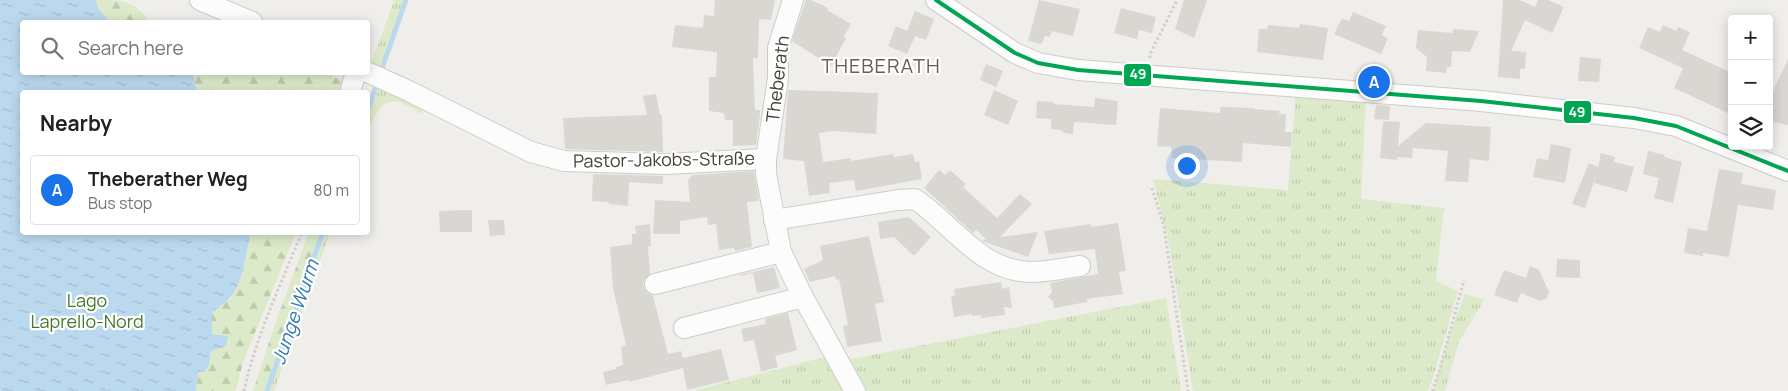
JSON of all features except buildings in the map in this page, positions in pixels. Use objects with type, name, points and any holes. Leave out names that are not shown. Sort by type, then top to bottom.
[{"type":"street","points":[[200,0],[247,20]]},
{"type":"street","name":"Theberath","points":[[766,159],[778,78],[778,48],[793,0]]},
{"type":"street","points":[[936,0],[1003,46],[1038,63],[1078,70],[1480,101],[1634,118],[1676,126],[1788,171]]},
{"type":"street","name":"Pastor-Jakobs-Straße","points":[[366,78],[531,152],[564,161],[665,164],[766,159],[766,174],[781,252],[803,297],[855,391]]},
{"type":"street","points":[[774,220],[898,200],[915,199],[974,250],[1007,268],[1030,272],[1080,266]]},
{"type":"street","points":[[655,284],[781,252]]},
{"type":"street","points":[[684,328],[803,297]]},
{"type":"path","points":[[1149,75],[1150,54],[1177,0]]},
{"type":"path","points":[[1152,188],[1164,227],[1188,391]]},
{"type":"path","points":[[244,391],[249,366],[261,333],[301,235]]},
{"type":"path","points":[[1432,391],[1464,280]]},
{"type":"green space","points":[[96,0],[120,1],[133,5],[148,20],[108,20],[99,9]]},
{"type":"green space","points":[[394,0],[407,0],[383,67],[370,67]]},
{"type":"green space","points":[[193,75],[330,75],[344,82],[346,90],[197,90]]},
{"type":"green space","points":[[379,86],[419,104],[423,114],[408,106],[392,101],[381,107],[370,127],[370,111]]},
{"type":"green space","points":[[1296,92],[1366,96],[1361,199],[1444,208],[1436,281],[1458,291],[1428,391],[1193,391],[1169,244],[1153,179],[1288,190]]},
{"type":"green space","points":[[251,235],[295,235],[243,362],[236,391],[196,391],[198,372],[209,365],[212,313],[233,294],[243,269]]},
{"type":"green space","points":[[308,235],[319,235],[265,391],[253,391]]},
{"type":"green space","points":[[325,235],[329,235],[274,391],[269,391]]},
{"type":"green space","points":[[1465,294],[1484,300],[1459,342],[1445,391],[1433,391],[1448,338]]},
{"type":"green space","points":[[1166,298],[1181,391],[863,391],[846,360]]},
{"type":"green space","points":[[832,355],[852,391],[693,391]]},
{"type":"water","name":"Lago Laprello-Nord","points":[[0,0],[96,0],[99,9],[108,20],[20,20],[20,75],[193,75],[197,90],[20,90],[20,235],[251,235],[237,287],[233,294],[212,313],[212,334],[228,336],[226,346],[211,351],[209,365],[205,372],[198,372],[196,391],[0,391]]},
{"type":"waterway","name":"Junge Wurm","points":[[380,74],[406,0]]},
{"type":"waterway","name":"Junge Wurm","points":[[370,104],[377,82]]},
{"type":"waterway","name":"Junge Wurm","points":[[267,391],[322,235]]},
{"type":"transit line","name":"49","points":[[936,0],[1015,53],[1038,63],[1078,70],[1481,101],[1634,118],[1676,126],[1788,171]]},
{"type":"place","name":"Theberather Weg","points":[[1374,82]]},
{"type":"district","name":"THEBERATH","points":[[881,66]]}]
